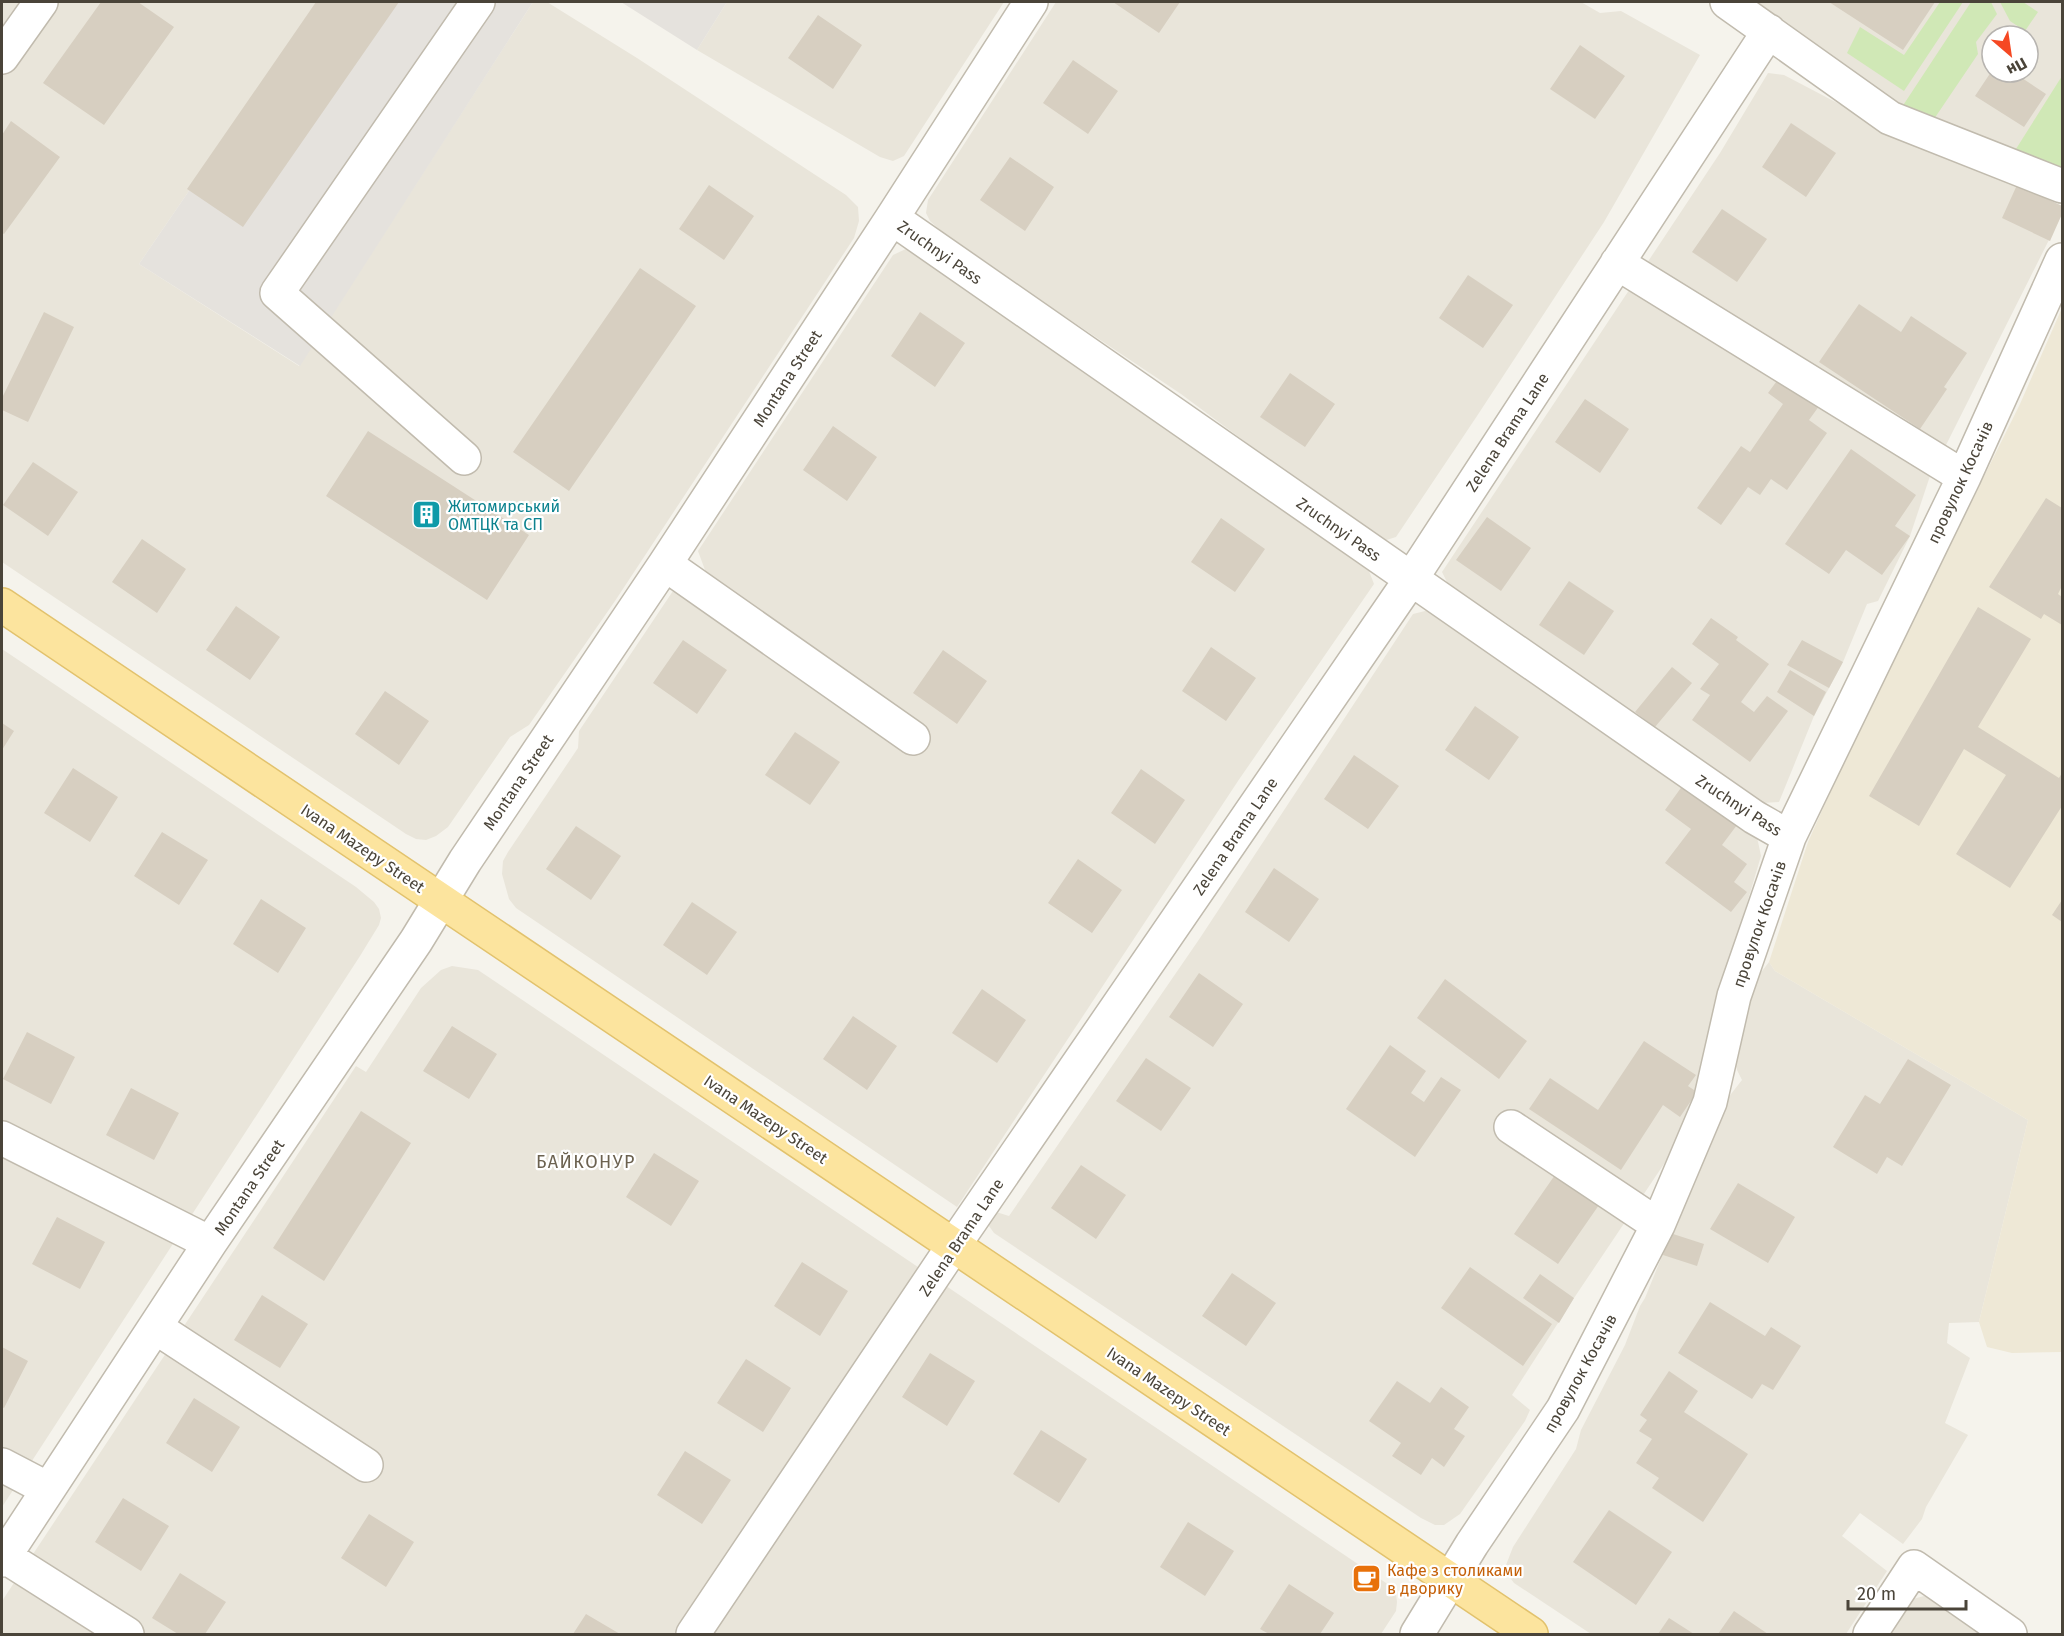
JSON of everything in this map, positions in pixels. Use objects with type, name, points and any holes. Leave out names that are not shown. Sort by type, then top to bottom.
[{"type":"main road","name":"Ivana Mazepy Street","points":[[2,605],[1531,1635]]},
{"type":"street","points":[[2,57],[40,2]]},
{"type":"street","points":[[464,458],[277,293],[478,2]]},
{"type":"street","name":"Montana Street","points":[[3,1558],[210,1244],[416,941],[465,861],[665,564],[1031,2]]},
{"type":"street","points":[[1727,2],[1890,118],[2062,186]]},
{"type":"street","name":"Zelena Brama Lane","points":[[693,1635],[954,1245],[1411,579],[1769,31]]},
{"type":"street","name":"Zruchnyi Pass","points":[[892,218],[1744,810],[1789,837]]},
{"type":"street","name":"провулок Косачів","points":[[1417,1635],[1472,1544],[1563,1409],[1658,1225],[1710,1102],[1734,996],[1789,837],[1964,477],[2062,260]]},
{"type":"street","points":[[1617,263],[1964,477]]},
{"type":"street","points":[[665,564],[913,738]]},
{"type":"street","points":[[1511,1127],[1658,1225]]},
{"type":"street","points":[[2,1138],[210,1244]]},
{"type":"street","points":[[155,1327],[366,1465]]},
{"type":"street","points":[[2,1465],[48,1489]]},
{"type":"street","points":[[3,1558],[127,1635]]},
{"type":"street","points":[[1870,1635],[1914,1567],[2010,1635]]},
{"type":"shaded area","points":[[2,2],[318,2],[139,264],[299,366],[533,2],[547,2],[637,58],[846,195],[858,207],[859,221],[854,238],[615,601],[529,725],[510,737],[448,827],[436,836],[426,840],[416,839],[406,834],[2,562]]},
{"type":"shaded area","points":[[318,2],[533,2],[300,366],[139,264]]},
{"type":"shaded area","points":[[621,2],[727,2],[697,50]]},
{"type":"shaded area","points":[[727,2],[1004,2],[904,156],[893,161],[880,157],[697,50]]},
{"type":"shaded area","points":[[1056,2],[1581,2],[1600,13],[1621,11],[1700,55],[1604,222],[1477,416],[1396,537],[1380,542],[1181,394],[952,241],[930,221],[926,213],[928,200]]},
{"type":"shaded area","points":[[1751,2],[2062,2],[2062,172],[1917,120]]},
{"type":"shaded area","points":[[1768,73],[1784,75],[1906,139],[2062,206],[2062,214],[1945,447],[1928,468],[1930,476],[1910,536],[1878,601],[1867,604],[1843,662],[1814,716],[1779,802],[1762,803],[1653,728],[1635,712],[1628,711],[1505,622],[1449,586],[1442,572],[1720,153]]},
{"type":"shaded area","points":[[910,247],[1369,571],[1374,584],[1238,781],[957,1207],[516,908],[509,899],[502,874],[503,861],[508,852],[578,748],[579,731],[677,585],[694,587],[705,570],[698,551],[893,255]]},
{"type":"shaded area","points":[[2062,308],[2062,1352],[2012,1353],[1987,1347],[1979,1322],[2028,1120],[1775,971],[1769,962],[1808,842],[1858,730],[2020,404]]},
{"type":"shaded area","points":[[1429,610],[1757,837],[1761,856],[1728,967],[1700,1092],[1672,1152],[1512,1395],[1530,1410],[1525,1421],[1460,1514],[1444,1525],[1435,1525],[1421,1518],[994,1233],[989,1226],[989,1219],[993,1211],[1009,1216],[1200,938],[1413,614]]},
{"type":"shaded area","points":[[2,649],[356,887],[374,902],[381,918],[360,956],[2,1507]]},
{"type":"shaded area","points":[[1769,962],[1775,971],[2028,1120],[1979,1322],[1949,1323],[1947,1343],[1970,1358],[1945,1423],[1968,1435],[1926,1507],[1922,1519],[1903,1544],[1860,1513],[1842,1536],[1887,1571],[1846,1634],[1591,1634],[1514,1583],[1508,1575],[1506,1565],[1513,1547],[1576,1449],[1581,1430],[1625,1345],[1724,1103],[1742,1080],[1733,1054],[1752,984]]},
{"type":"shaded area","points":[[452,966],[478,970],[1386,1583],[1396,1594],[1397,1602],[1396,1611],[1381,1634],[2,1634],[2,1601],[356,1066],[366,1072],[421,988],[441,970]]},
{"type":"shaded area","points":[[1924,1596],[1937,1600],[1988,1634],[1888,1634],[1913,1599]]},
{"type":"green space","points":[[1940,2],[1963,2],[1904,91],[1847,53],[1860,27],[1904,55]]},
{"type":"green space","points":[[1971,2],[1991,2],[1997,14],[1990,24],[1980,24],[1980,37],[1976,42],[1978,54],[1930,125],[1900,110]]},
{"type":"green space","points":[[2000,2],[2023,2],[2038,12],[2030,24],[2014,24],[2010,21]]},
{"type":"green space","points":[[2062,76],[2062,172],[2009,160]]},
{"type":"building","points":[[101,2],[138,2],[174,27],[104,125],[43,83]]},
{"type":"building","points":[[316,2],[399,2],[243,227],[187,189]]},
{"type":"building","points":[[1113,2],[1180,2],[1159,33]]},
{"type":"building","points":[[1829,2],[1935,2],[1903,50]]},
{"type":"building","points":[[818,15],[862,45],[833,89],[788,58]]},
{"type":"building","points":[[1580,45],[1625,76],[1595,119],[1550,89]]},
{"type":"building","points":[[1073,60],[1118,91],[1088,134],[1043,103]]},
{"type":"building","points":[[1983,84],[2031,84],[2046,94],[2024,127],[1975,96]]},
{"type":"building","points":[[11,121],[60,157],[4,234],[2,233],[2,135]]},
{"type":"building","points":[[1791,123],[1836,153],[1806,197],[1762,167]]},
{"type":"building","points":[[1010,157],[1054,187],[1025,231],[980,200]]},
{"type":"building","points":[[709,185],[754,216],[724,260],[679,229]]},
{"type":"building","points":[[2017,185],[2062,206],[2062,214],[2050,241],[2002,218]]},
{"type":"building","points":[[1722,209],[1767,239],[1737,282],[1692,252]]},
{"type":"building","points":[[640,268],[696,306],[569,491],[513,452]]},
{"type":"building","points":[[1468,275],[1513,305],[1483,348],[1439,318]]},
{"type":"building","points":[[1859,304],[1901,332],[1911,316],[1967,353],[1944,387],[1947,389],[1920,429],[1819,362]]},
{"type":"building","points":[[44,312],[74,327],[28,422],[2,410],[2,398]]},
{"type":"building","points":[[920,312],[965,343],[935,387],[891,356]]},
{"type":"building","points":[[1290,373],[1335,404],[1305,447],[1260,417]]},
{"type":"building","points":[[1782,374],[1822,402],[1809,420],[1827,433],[1787,490],[1771,479],[1760,495],[1748,487],[1721,525],[1697,508],[1741,446],[1750,452],[1783,404],[1768,393]]},
{"type":"building","points":[[1585,399],[1629,429],[1600,473],[1555,442]]},
{"type":"building","points":[[833,426],[877,457],[847,501],[803,470]]},
{"type":"building","name":"Житомирський ОМТЦК та СП","points":[[368,431],[529,535],[487,600],[326,496]]},
{"type":"building","points":[[1851,449],[1916,495],[1895,526],[1910,536],[1882,575],[1846,550],[1829,574],[1785,544]]},
{"type":"building","points":[[33,462],[78,492],[48,536],[3,505]]},
{"type":"building","points":[[2046,498],[2062,508],[2062,586],[2058,594],[2062,597],[2062,625],[2044,614],[2041,619],[1989,587]]},
{"type":"building","points":[[1487,517],[1531,548],[1501,591],[1456,560]]},
{"type":"building","points":[[1221,518],[1265,549],[1235,592],[1191,562]]},
{"type":"building","points":[[142,539],[186,569],[157,613],[112,582]]},
{"type":"building","points":[[1569,581],[1614,611],[1584,655],[1539,625]]},
{"type":"building","points":[[236,606],[280,637],[250,680],[206,650]]},
{"type":"building","points":[[1978,607],[2031,639],[1978,727],[2059,778],[2062,773],[2062,806],[2010,888],[1956,854],[2006,775],[1964,749],[1919,826],[1869,796]]},
{"type":"building","points":[[1711,618],[1738,637],[1736,640],[1769,664],[1741,702],[1754,712],[1767,696],[1788,711],[1750,762],[1692,720],[1710,695],[1700,689],[1719,664],[1692,644]]},
{"type":"building","points":[[683,640],[727,670],[697,714],[653,683]]},
{"type":"building","points":[[1802,640],[1843,662],[1829,688],[1787,665]]},
{"type":"building","points":[[1211,647],[1256,678],[1226,721],[1182,691]]},
{"type":"building","points":[[943,650],[987,681],[957,724],[913,693]]},
{"type":"building","points":[[1672,667],[1692,683],[1655,727],[1635,712]]},
{"type":"building","points":[[1790,670],[1826,692],[1814,716],[1777,692]]},
{"type":"building","points":[[385,691],[429,721],[399,765],[355,734]]},
{"type":"building","points":[[1475,706],[1519,737],[1489,780],[1445,750]]},
{"type":"building","points":[[2,723],[14,731],[2,750]]},
{"type":"building","points":[[795,732],[840,762],[810,805],[765,775]]},
{"type":"building","points":[[1354,755],[1399,786],[1368,829],[1324,799]]},
{"type":"building","points":[[73,768],[118,797],[90,842],[44,813]]},
{"type":"building","points":[[1141,769],[1185,800],[1155,844],[1111,813]]},
{"type":"building","points":[[1683,785],[1737,825],[1722,845],[1747,864],[1734,882],[1747,892],[1731,912],[1665,863],[1691,829],[1665,810]]},
{"type":"building","points":[[576,826],[621,856],[591,900],[546,869]]},
{"type":"building","points":[[162,832],[208,860],[179,905],[134,876]]},
{"type":"building","points":[[1078,859],[1122,890],[1092,933],[1048,903]]},
{"type":"building","points":[[1274,868],[1319,899],[1289,942],[1245,912]]},
{"type":"building","points":[[261,899],[306,928],[278,973],[233,944]]},
{"type":"building","points":[[2062,900],[2062,922],[2052,915]]},
{"type":"building","points":[[692,902],[737,932],[707,975],[663,945]]},
{"type":"building","points":[[1199,973],[1243,1004],[1213,1047],[1169,1017]]},
{"type":"building","points":[[1445,979],[1527,1041],[1499,1079],[1417,1018]]},
{"type":"building","points":[[982,989],[1026,1020],[997,1063],[952,1033]]},
{"type":"building","points":[[853,1016],[897,1046],[867,1090],[823,1059]]},
{"type":"building","points":[[452,1026],[497,1054],[469,1099],[423,1071]]},
{"type":"building","points":[[27,1032],[75,1057],[51,1104],[3,1079]]},
{"type":"building","points":[[1644,1041],[1696,1075],[1688,1086],[1697,1092],[1680,1117],[1663,1105],[1621,1170],[1529,1109],[1550,1078],[1598,1110]]},
{"type":"building","points":[[1390,1045],[1426,1071],[1411,1093],[1424,1102],[1441,1077],[1461,1090],[1415,1157],[1346,1109]]},
{"type":"building","points":[[1146,1058],[1191,1088],[1161,1131],[1116,1101]]},
{"type":"building","points":[[1908,1059],[1951,1085],[1902,1166],[1887,1157],[1877,1174],[1833,1147],[1865,1095],[1880,1104]]},
{"type":"building","points":[[131,1088],[179,1113],[154,1160],[106,1135]]},
{"type":"building","points":[[361,1111],[411,1143],[324,1281],[273,1248]]},
{"type":"building","points":[[654,1153],[699,1181],[671,1226],[626,1197]]},
{"type":"building","points":[[1564,1162],[1608,1192],[1558,1264],[1514,1234]]},
{"type":"building","points":[[1081,1165],[1126,1195],[1096,1239],[1051,1208]]},
{"type":"building","points":[[1738,1183],[1795,1217],[1768,1263],[1710,1229]]},
{"type":"building","points":[[57,1217],[105,1242],[80,1289],[32,1264]]},
{"type":"building","points":[[1670,1233],[1704,1244],[1697,1266],[1663,1255]]},
{"type":"building","points":[[802,1262],[848,1291],[820,1336],[774,1306]]},
{"type":"building","points":[[1470,1267],[1552,1324],[1523,1366],[1441,1308]]},
{"type":"building","points":[[1232,1273],[1276,1303],[1246,1346],[1202,1316]]},
{"type":"building","points":[[1540,1274],[1574,1298],[1559,1323],[1523,1298]]},
{"type":"building","points":[[262,1295],[308,1324],[280,1368],[234,1340]]},
{"type":"building","points":[[1710,1302],[1765,1336],[1771,1327],[1801,1346],[1773,1390],[1762,1384],[1752,1399],[1678,1353]]},
{"type":"building","points":[[2,1347],[28,1361],[4,1408],[2,1407]]},
{"type":"building","points":[[930,1353],[975,1381],[947,1426],[902,1397]]},
{"type":"building","points":[[746,1359],[791,1388],[763,1432],[717,1403]]},
{"type":"building","points":[[1669,1371],[1698,1391],[1684,1412],[1748,1454],[1703,1522],[1652,1488],[1659,1478],[1636,1463],[1652,1439],[1639,1431],[1647,1420],[1640,1415]]},
{"type":"building","points":[[1397,1381],[1430,1403],[1441,1387],[1469,1407],[1454,1429],[1465,1436],[1444,1467],[1432,1458],[1421,1475],[1392,1456],[1401,1443],[1369,1421]]},
{"type":"building","points":[[194,1398],[240,1427],[212,1472],[166,1443]]},
{"type":"building","points":[[1041,1430],[1087,1459],[1059,1503],[1013,1474]]},
{"type":"building","points":[[685,1451],[731,1480],[702,1524],[657,1495]]},
{"type":"building","points":[[123,1498],[169,1526],[141,1571],[95,1542]]},
{"type":"building","points":[[1609,1510],[1672,1552],[1636,1605],[1573,1562]]},
{"type":"building","points":[[369,1514],[414,1542],[386,1587],[341,1558]]},
{"type":"building","points":[[1188,1522],[1234,1551],[1205,1596],[1160,1567]]},
{"type":"building","points":[[180,1573],[226,1602],[205,1634],[178,1634],[152,1618]]},
{"type":"building","points":[[1289,1584],[1334,1613],[1320,1634],[1269,1634],[1260,1629]]},
{"type":"building","points":[[1734,1611],[1768,1634],[1718,1634]]},
{"type":"building","points":[[586,1614],[620,1634],[573,1634]]},
{"type":"building","points":[[1669,1618],[1694,1634],[1658,1634]]},
{"type":"place","name":"Житомирський ОМТЦК та СП","points":[[427,515]]},
{"type":"place","name":"Кафе з столиками в дворику","points":[[1366,1579]]},
{"type":"district","name":"БАЙКОНУР","points":[[586,1162]]}]
